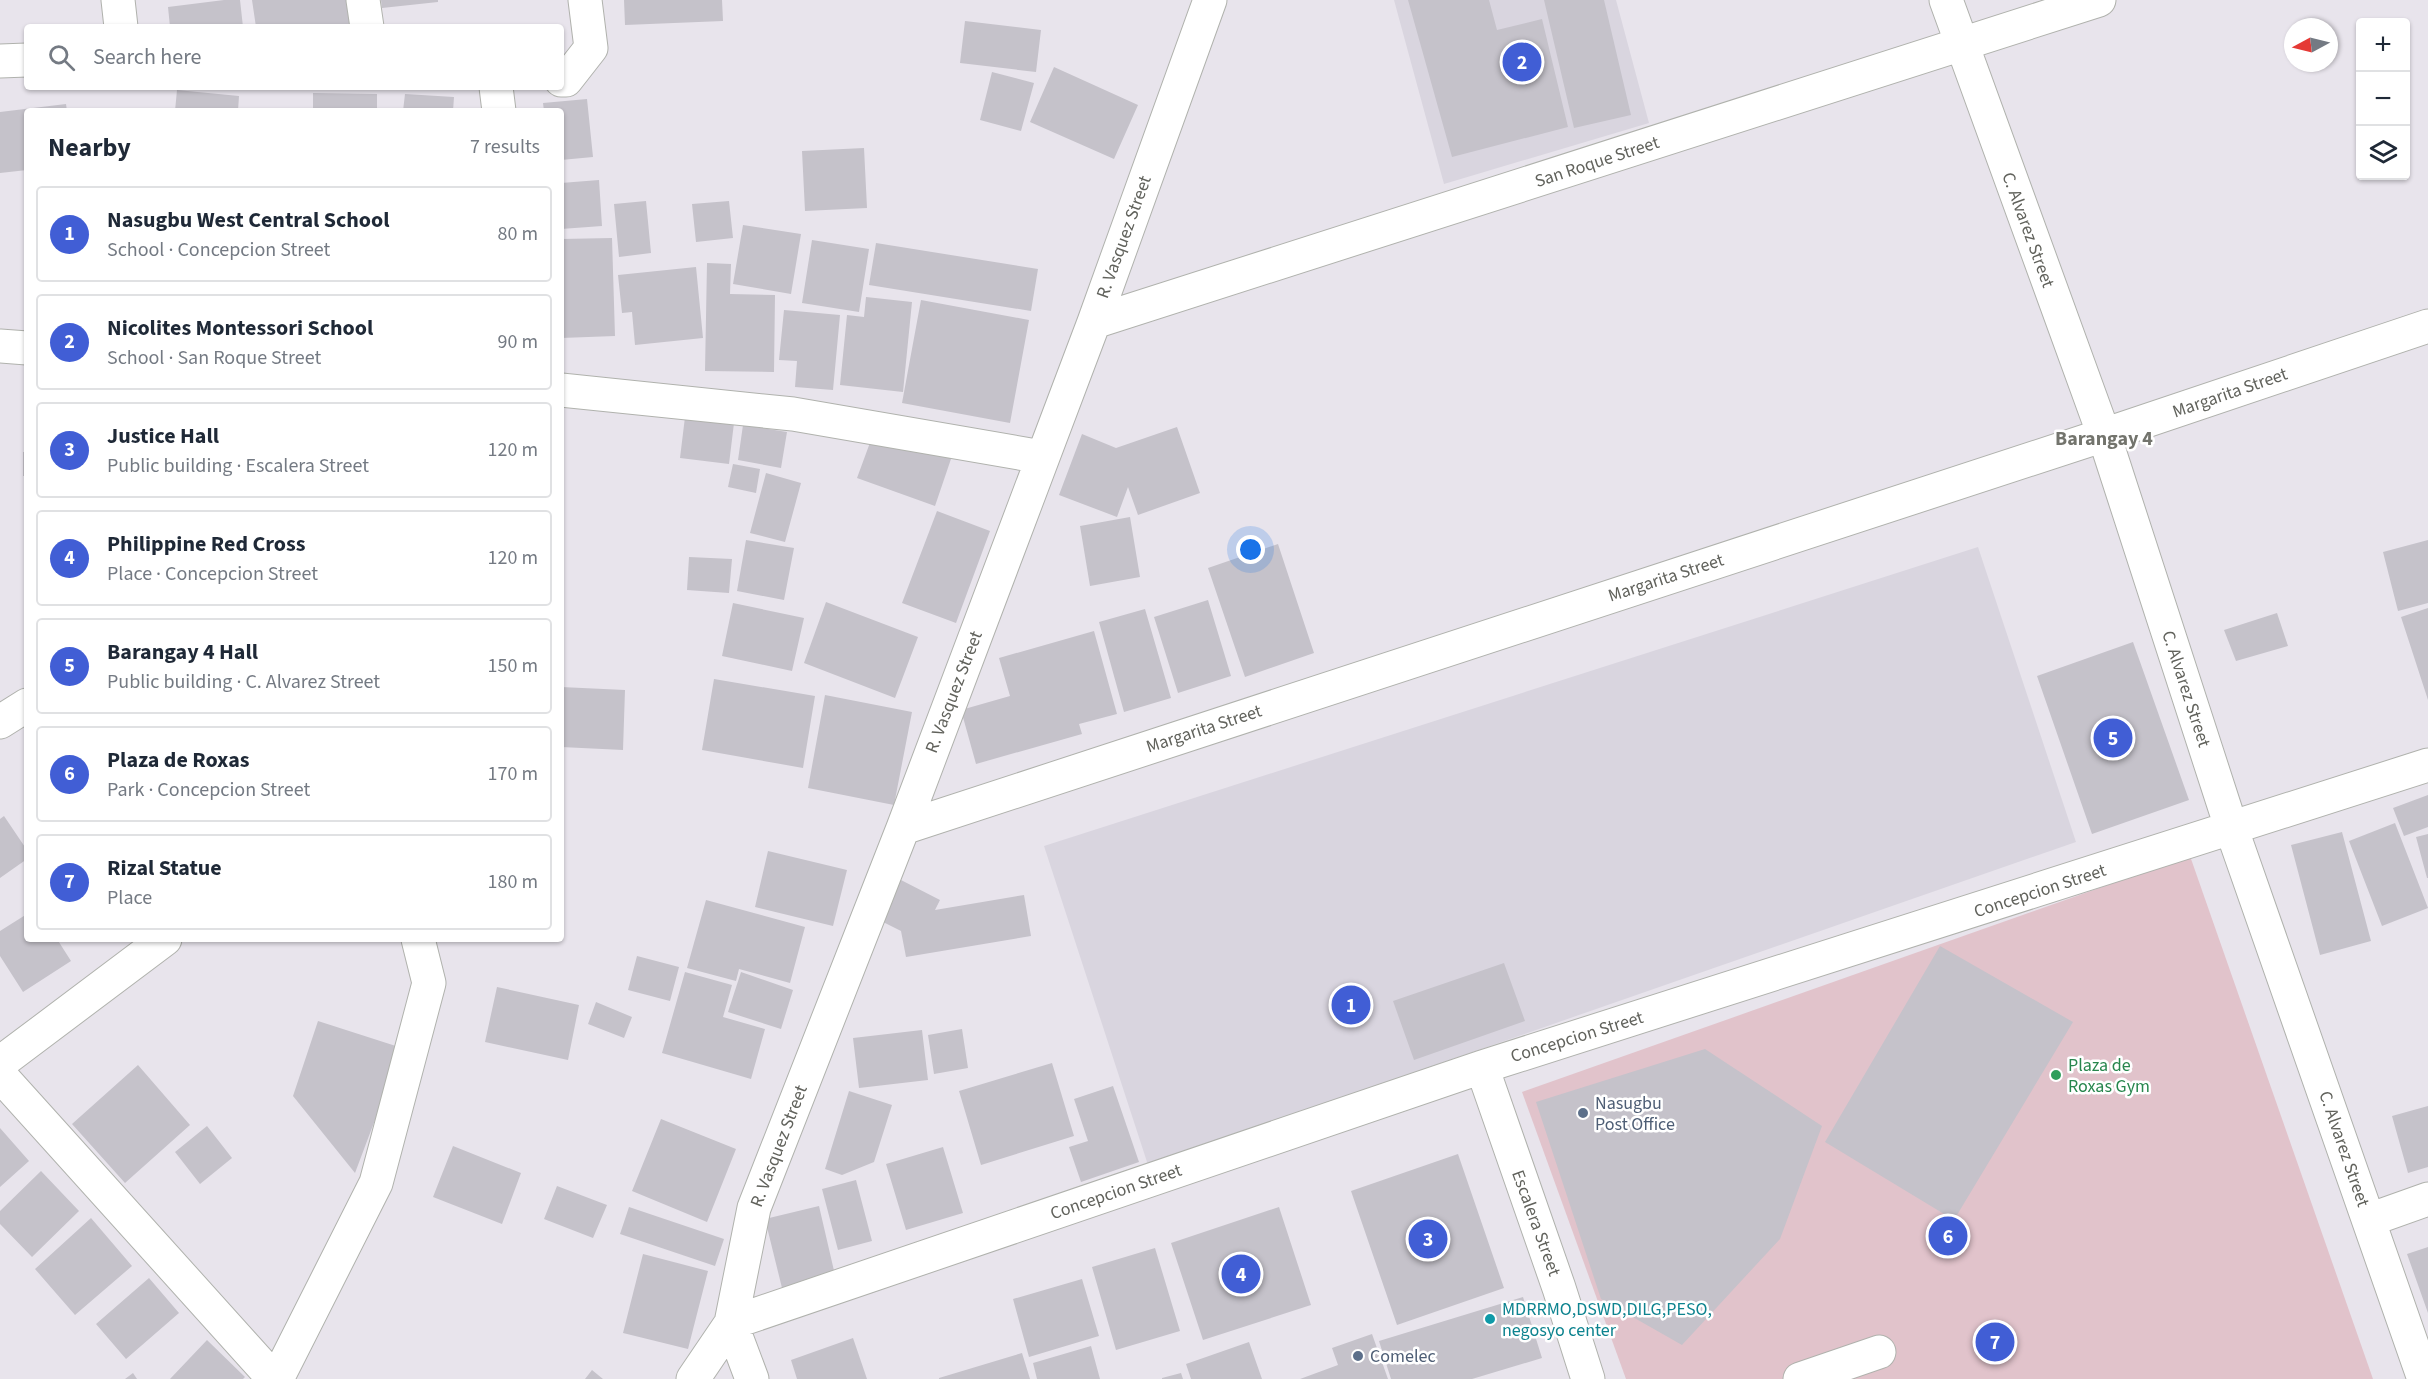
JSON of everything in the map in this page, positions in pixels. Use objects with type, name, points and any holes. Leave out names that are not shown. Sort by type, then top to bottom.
[{"type":"street","points":[[118,0],[121,24]]},
{"type":"street","points":[[363,0],[367,24]]},
{"type":"street","points":[[564,80],[591,48],[585,0]]},
{"type":"street","name":"R. Vasquez Street","points":[[693,1379],[731,1323],[754,1208],[903,828],[1094,322],[1210,0]]},
{"type":"street","name":"C. Alvarez Street","points":[[1946,0],[2104,435],[2232,830],[2424,1379]]},
{"type":"street","name":"San Roque Street","points":[[1094,322],[2099,0]]},
{"type":"street","points":[[0,61],[24,60]]},
{"type":"street","points":[[496,90],[498,108]]},
{"type":"street","name":"Margarita Street","points":[[903,828],[2104,435],[2428,326]]},
{"type":"street","points":[[0,346],[24,348]]},
{"type":"street","points":[[564,399],[793,414],[1042,457]]},
{"type":"street","points":[[0,722],[24,707]]},
{"type":"street","points":[[0,709],[0,722]]},
{"type":"street","name":"Concepcion Street","points":[[731,1323],[1482,1067],[2232,830],[2428,765]]},
{"type":"street","points":[[0,1063],[161,942]]},
{"type":"street","points":[[0,1075],[275,1379],[376,1183],[429,983],[419,942]]},
{"type":"street","name":"Escalera Street","points":[[1482,1067],[1559,1288],[1587,1379]]},
{"type":"street","points":[[2369,1220],[2428,1199]]},
{"type":"street","points":[[731,1323],[752,1379]]},
{"type":"street","points":[[1800,1379],[1879,1352]]},
{"type":"shaded area","points":[[1394,0],[1616,0],[1649,123],[1444,184]]},
{"type":"shaded area","points":[[1978,547],[2076,842],[1148,1165],[1044,846]]},
{"type":"shaded area","points":[[2190,856],[2373,1379],[1626,1379],[1522,1092]]},
{"type":"building","points":[[240,0],[243,24],[170,24],[168,7]]},
{"type":"building","points":[[252,0],[347,0],[351,24],[256,24]]},
{"type":"building","points":[[381,0],[438,0],[438,2],[382,8]]},
{"type":"building","points":[[624,0],[722,0],[723,21],[625,25]]},
{"type":"building","points":[[1408,0],[1489,0],[1497,30],[1542,19],[1568,127],[1452,157]]},
{"type":"building","points":[[1544,0],[1604,0],[1631,115],[1574,128]]},
{"type":"building","points":[[965,21],[1041,30],[1036,72],[960,63]]},
{"type":"building","points":[[1054,67],[1138,105],[1114,159],[1030,122]]},
{"type":"building","points":[[992,72],[1034,83],[1021,131],[980,120]]},
{"type":"building","points":[[177,90],[239,96],[238,108],[175,108]]},
{"type":"building","points":[[313,93],[377,94],[377,108],[313,108]]},
{"type":"building","points":[[405,94],[454,97],[453,108],[403,108]]},
{"type":"building","points":[[587,99],[593,157],[564,160],[564,108],[544,108],[543,103]]},
{"type":"building","points":[[66,104],[67,108],[33,108]]},
{"type":"building","points":[[24,109],[24,170],[0,173],[0,112]]},
{"type":"building","points":[[864,148],[867,208],[805,211],[802,151]]},
{"type":"building","points":[[599,180],[602,226],[564,229],[564,183]]},
{"type":"building","points":[[646,201],[651,253],[619,257],[614,204]]},
{"type":"building","points":[[729,201],[733,238],[696,242],[692,204]]},
{"type":"building","points":[[743,225],[801,234],[791,294],[733,284]]},
{"type":"building","points":[[612,238],[615,336],[564,338],[564,239]]},
{"type":"building","points":[[812,240],[869,249],[859,312],[802,303]]},
{"type":"building","points":[[876,243],[1038,269],[1031,311],[869,285]]},
{"type":"building","points":[[707,263],[731,264],[730,294],[775,295],[774,372],[705,371]]},
{"type":"building","points":[[696,267],[703,338],[635,345],[632,312],[622,313],[618,275]]},
{"type":"building","points":[[866,297],[912,302],[903,392],[840,385],[847,315],[864,317]]},
{"type":"building","points":[[921,300],[1029,320],[1010,423],[902,403]]},
{"type":"building","points":[[784,310],[840,315],[833,390],[795,387],[797,361],[779,360]]},
{"type":"building","points":[[685,417],[734,423],[729,464],[680,458]]},
{"type":"building","points":[[743,425],[787,432],[781,468],[738,460]]},
{"type":"building","points":[[1177,427],[1200,493],[1138,515],[1128,487],[1117,517],[1059,495],[1082,434],[1116,448]]},
{"type":"building","points":[[875,429],[952,456],[935,506],[857,478]]},
{"type":"building","points":[[23,452],[24,452],[24,476]]},
{"type":"building","points":[[733,464],[760,469],[756,493],[728,487]]},
{"type":"building","points":[[766,473],[801,483],[785,542],[750,533]]},
{"type":"building","points":[[937,511],[990,531],[956,623],[902,603]]},
{"type":"building","points":[[1130,517],[1140,577],[1090,586],[1080,526]]},
{"type":"building","points":[[746,540],[794,548],[784,600],[737,591]]},
{"type":"building","points":[[2428,540],[2428,603],[2398,611],[2383,552]]},
{"type":"building","points":[[1278,544],[1314,653],[1245,677],[1208,568]]},
{"type":"building","points":[[689,557],[732,559],[729,593],[687,590]]},
{"type":"building","points":[[1208,600],[1231,676],[1178,693],[1154,617]]},
{"type":"building","points":[[826,602],[918,637],[895,698],[804,663]]},
{"type":"building","points":[[733,603],[804,618],[792,671],[722,656]]},
{"type":"building","points":[[2428,608],[2428,700],[2401,617]]},
{"type":"building","points":[[1145,609],[1171,698],[1124,712],[1099,622]]},
{"type":"building","points":[[2277,613],[2288,646],[2236,661],[2224,630]]},
{"type":"building","points":[[1094,631],[1117,714],[1079,724],[1082,734],[976,764],[961,710],[1010,696],[999,658]]},
{"type":"building","points":[[2133,642],[2189,800],[2092,834],[2037,676]]},
{"type":"building","points":[[714,679],[815,696],[803,768],[702,750]]},
{"type":"building","points":[[564,687],[625,690],[623,750],[564,747]]},
{"type":"building","points":[[825,695],[912,712],[894,805],[808,788]]},
{"type":"building","points":[[2428,795],[2428,827],[2404,836],[2393,808]]},
{"type":"building","points":[[4,816],[24,846],[24,861],[0,878],[0,819]]},
{"type":"building","points":[[2395,823],[2428,908],[2382,926],[2349,841]]},
{"type":"building","points":[[2342,832],[2371,941],[2320,955],[2291,845]]},
{"type":"building","points":[[2428,834],[2428,878],[2427,878],[2416,837]]},
{"type":"building","points":[[768,851],[847,870],[833,926],[755,907]]},
{"type":"building","points":[[899,879],[940,900],[935,910],[1024,895],[1031,936],[906,957],[901,931],[879,920]]},
{"type":"building","points":[[706,900],[805,927],[790,983],[739,969],[736,981],[687,968]]},
{"type":"building","points":[[24,916],[24,942],[59,942],[71,961],[23,992],[0,956],[0,931]]},
{"type":"building","points":[[1940,946],[2073,1022],[1954,1220],[1825,1142]]},
{"type":"building","points":[[637,956],[679,967],[670,1001],[628,990]]},
{"type":"building","points":[[1504,963],[1525,1021],[1414,1060],[1393,1001]]},
{"type":"building","points":[[685,972],[732,985],[723,1017],[765,1029],[751,1079],[662,1053]]},
{"type":"building","points":[[741,972],[793,990],[781,1029],[728,1012]]},
{"type":"building","points":[[497,987],[579,1005],[568,1060],[485,1042]]},
{"type":"building","points":[[596,1002],[632,1017],[624,1038],[588,1024]]},
{"type":"building","points":[[318,1021],[402,1048],[355,1173],[293,1096]]},
{"type":"building","points":[[962,1029],[968,1068],[934,1074],[928,1035]]},
{"type":"building","points":[[922,1030],[928,1080],[859,1088],[853,1038]]},
{"type":"building","points":[[1705,1049],[1822,1126],[1780,1239],[1682,1345],[1601,1299],[1536,1102]]},
{"type":"building","points":[[1052,1063],[1074,1136],[981,1165],[959,1091]]},
{"type":"building","points":[[138,1065],[190,1125],[125,1183],[72,1124]]},
{"type":"building","points":[[1113,1086],[1139,1162],[1081,1182],[1069,1147],[1088,1141],[1074,1099]]},
{"type":"building","points":[[849,1091],[892,1105],[874,1162],[842,1175],[825,1169]]},
{"type":"building","points":[[2428,1106],[2428,1167],[2408,1173],[2392,1116]]},
{"type":"building","points":[[661,1119],[736,1149],[707,1222],[632,1191]]},
{"type":"building","points":[[207,1126],[232,1158],[200,1184],[175,1152]]},
{"type":"building","points":[[0,1128],[29,1161],[0,1187]]},
{"type":"building","points":[[453,1146],[521,1173],[502,1224],[433,1197]]},
{"type":"building","points":[[943,1147],[963,1213],[906,1230],[886,1164]]},
{"type":"building","points":[[1458,1154],[1504,1288],[1397,1325],[1351,1191]]},
{"type":"building","points":[[41,1171],[79,1211],[32,1257],[0,1224],[0,1211]]},
{"type":"building","points":[[856,1180],[872,1241],[838,1250],[822,1189]]},
{"type":"building","points":[[557,1186],[607,1205],[593,1238],[544,1219]]},
{"type":"building","points":[[819,1206],[835,1275],[782,1288],[765,1219]]},
{"type":"building","points":[[629,1207],[724,1239],[715,1266],[620,1234]]},
{"type":"building","points":[[1279,1207],[1311,1305],[1203,1340],[1171,1243]]},
{"type":"building","points":[[91,1218],[132,1266],[75,1315],[35,1269]]},
{"type":"building","points":[[2428,1247],[2428,1313],[2407,1254]]},
{"type":"building","points":[[1155,1248],[1180,1331],[1116,1350],[1092,1267]]},
{"type":"building","points":[[643,1254],[708,1271],[688,1349],[623,1333]]},
{"type":"building","points":[[149,1278],[179,1313],[126,1359],[96,1324]]},
{"type":"building","points":[[1082,1279],[1099,1336],[1029,1357],[1013,1299]]},
{"type":"building","name":"MDRRMO,DSWD,DILG,PESO, negosyo center","points":[[1523,1297],[1542,1358],[1472,1379],[1391,1379],[1379,1341]]},
{"type":"building","name":"Comelec","points":[[1372,1334],[1388,1379],[1300,1379],[1338,1365],[1332,1348]]},
{"type":"building","points":[[853,1338],[867,1379],[797,1379],[791,1360]]},
{"type":"building","points":[[207,1340],[245,1377],[243,1379],[170,1379]]},
{"type":"building","points":[[1249,1342],[1262,1379],[1191,1379],[1186,1364]]},
{"type":"building","points":[[1091,1346],[1100,1379],[1037,1379],[1033,1363]]},
{"type":"building","points":[[1022,1353],[1030,1379],[939,1379],[939,1378]]},
{"type":"building","points":[[592,1370],[603,1379],[585,1379]]},
{"type":"building","points":[[133,1373],[137,1379],[125,1379]]},
{"type":"building","points":[[1181,1373],[1183,1379],[1162,1379],[1162,1378]]},
{"type":"place","name":"Nicolites Montessori School","points":[[1522,62]]},
{"type":"place","name":"Barangay 4 Hall","points":[[2113,738]]},
{"type":"place","name":"Nasugbu West Central School","points":[[1351,1005]]},
{"type":"place","name":"Plaza de Roxas Gym","points":[[2056,1075]]},
{"type":"place","name":"Nasugbu Post Office","points":[[1583,1113]]},
{"type":"place","name":"Plaza de Roxas","points":[[1948,1236]]},
{"type":"place","name":"Justice Hall","points":[[1428,1239]]},
{"type":"place","name":"Philippine Red Cross","points":[[1241,1274]]},
{"type":"place","name":"MDRRMO,DSWD,DILG,PESO, negosyo center","points":[[1490,1319]]},
{"type":"place","name":"Rizal Statue","points":[[1995,1342]]},
{"type":"place","name":"Comelec","points":[[1358,1356]]},
{"type":"district","name":"Barangay 4","points":[[2104,439]]}]
